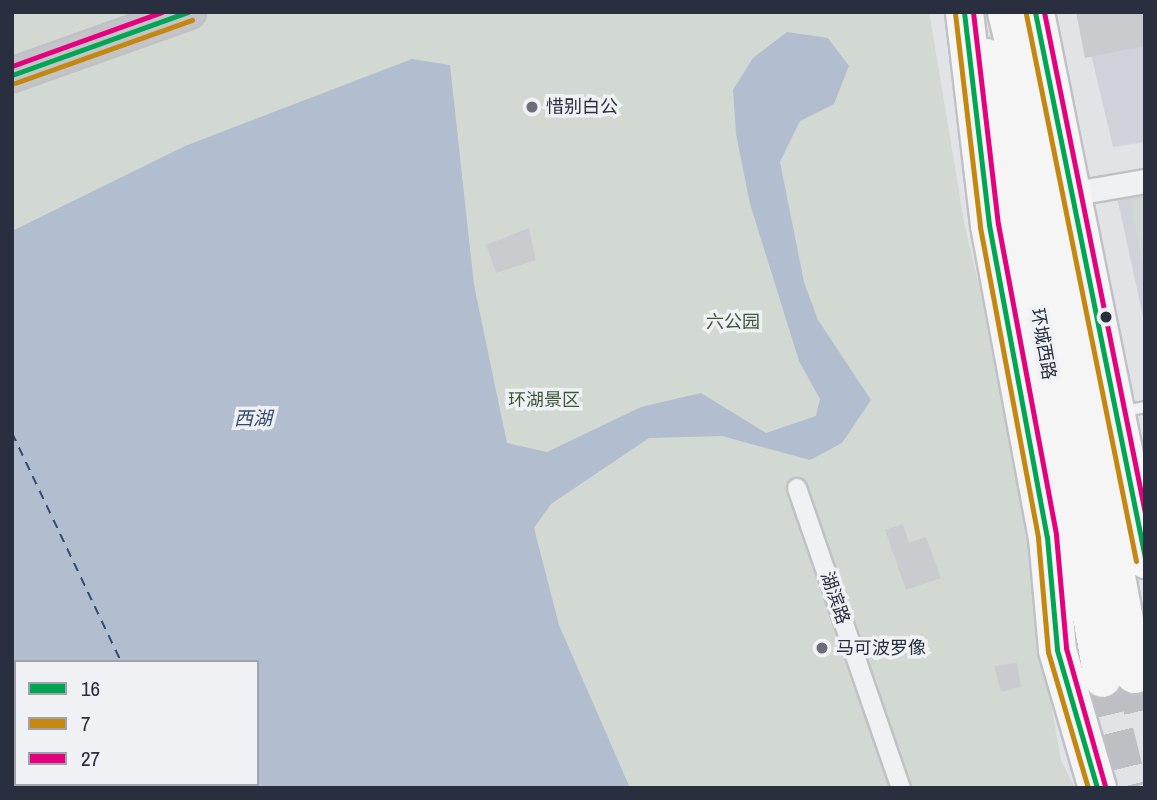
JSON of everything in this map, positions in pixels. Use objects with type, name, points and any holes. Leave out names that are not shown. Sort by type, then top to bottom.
[{"type":"main road","points":[[12,55],[137,12]]},
{"type":"main road","points":[[12,75],[189,12]]},
{"type":"main road","name":"环城西路","points":[[964,12],[989,225],[1046,537],[1057,650],[1097,788]]},
{"type":"main road","name":"环城西路","points":[[973,12],[1009,152],[1118,676],[1036,138],[1006,12]]},
{"type":"main road","points":[[1035,12],[1075,193],[1131,410],[1145,559]]},
{"type":"street","points":[[1075,193],[1145,181]]},
{"type":"street","name":"湖滨路","points":[[797,488],[901,788]]},
{"type":"lane","points":[[1057,650],[1080,788]]},
{"type":"shaded area","points":[[1081,12],[1145,12],[1145,142],[1113,147]]},
{"type":"shaded area","points":[[1145,192],[1145,326],[1117,197]]},
{"type":"green space","name":"环湖景区","points":[[12,12],[929,12],[964,222],[1032,509],[1042,653],[1061,760],[1075,788],[12,788]]},
{"type":"green space","points":[[1145,198],[1145,278],[1131,201]]},
{"type":"water","name":"西湖","points":[[787,32],[828,38],[849,66],[834,104],[800,121],[780,162],[804,282],[818,320],[871,400],[842,443],[810,460],[722,436],[649,438],[551,504],[534,528],[559,625],[630,788],[12,788],[12,231],[185,146],[412,59],[450,65],[474,285],[507,443],[547,452],[641,407],[701,393],[766,433],[816,416],[820,399],[799,361],[750,204],[736,134],[733,90],[753,58]]},
{"type":"building","points":[[1076,12],[1145,12],[1145,46],[1085,58]]},
{"type":"building","points":[[529,228],[536,260],[496,273],[486,245]]},
{"type":"building","points":[[903,524],[909,543],[926,537],[941,578],[906,590],[885,530]]},
{"type":"building","points":[[1017,663],[1021,687],[1001,692],[994,666]]},
{"type":"ferry route","points":[[12,433],[120,660]]},
{"type":"tunnel","points":[[1134,674],[1145,721]]},
{"type":"tunnel","points":[[1102,678],[1129,788]]},
{"type":"transit line","name":"27","points":[[12,66],[162,12]]},
{"type":"transit line","name":"16","points":[[12,75],[188,12]]},
{"type":"transit line","name":"16","points":[[964,12],[989,225],[1047,537],[1057,650],[1097,788]]},
{"type":"transit line","name":"27","points":[[973,12],[998,224],[1056,535],[1066,648],[1105,786]]},
{"type":"transit line","name":"16","points":[[1035,12],[1145,558]]},
{"type":"transit line","name":"27","points":[[1044,12],[1145,513]]},
{"type":"transit line","name":"7","points":[[955,13],[980,227],[1038,538],[1048,652],[1088,788]]},
{"type":"transit line","name":"7","points":[[1026,14],[1136,561]]},
{"type":"transit line","name":"7","points":[[15,83],[192,20]]},
{"type":"place","name":"惜别白公","points":[[532,107]]},
{"type":"place","name":"马可波罗像","points":[[822,648]]},
{"type":"park label","name":"六公园","points":[[733,322]]}]
